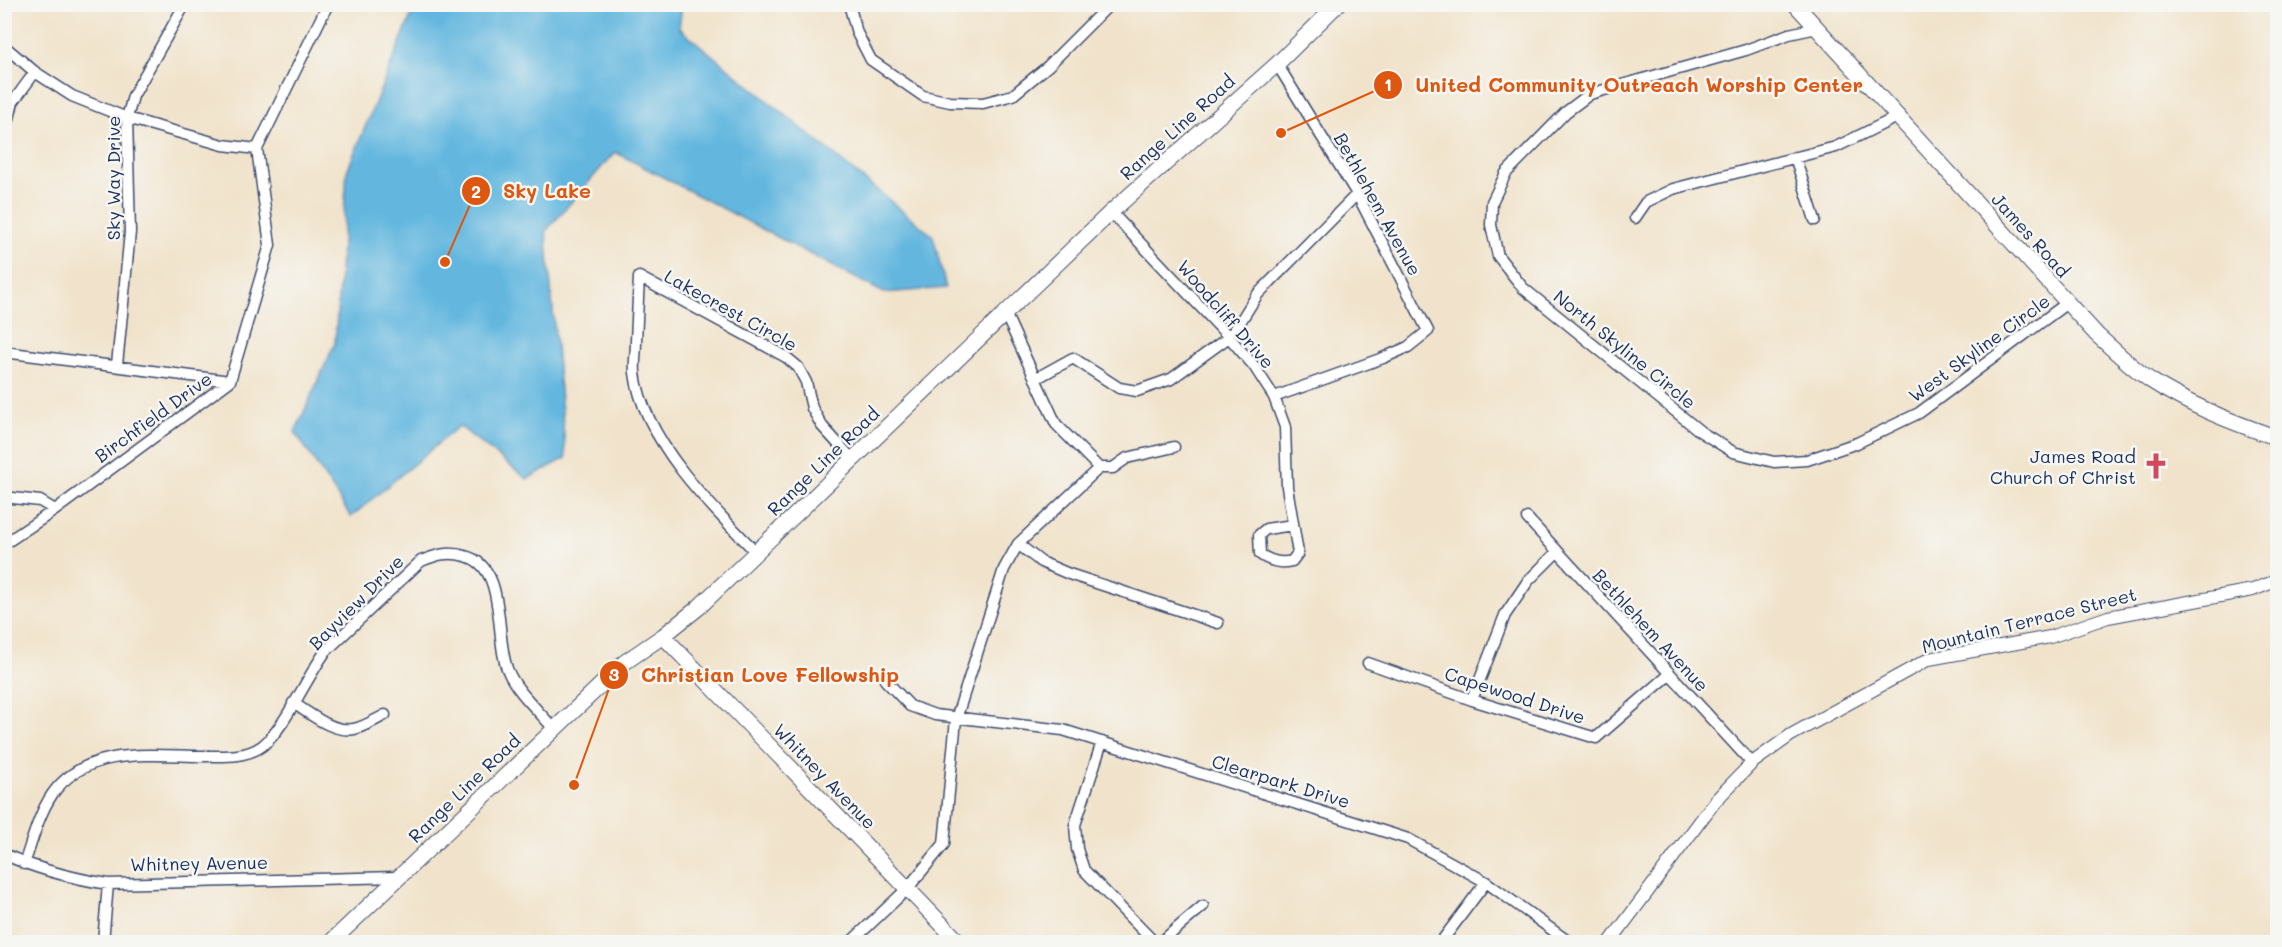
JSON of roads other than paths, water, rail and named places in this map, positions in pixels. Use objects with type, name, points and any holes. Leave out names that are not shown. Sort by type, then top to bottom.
[{"type":"main road","name":"Range Line Road","points":[[331,942],[625,662],[698,608],[1111,212],[1277,64],[1338,4]]},
{"type":"main road","name":"James Road","points":[[1795,4],[2097,335],[2149,379],[2210,413],[2277,438]]},
{"type":"main road","name":"Whitney Avenue","points":[[663,636],[959,942]]},
{"type":"street","points":[[4,46],[35,72],[72,96],[127,118],[223,146],[257,149],[328,4]]},
{"type":"street","points":[[849,4],[857,33],[871,60],[923,96],[950,102],[982,104],[1013,94],[1048,66],[1110,4]]},
{"type":"street","name":"Sky Way Drive","points":[[117,365],[130,232],[127,118],[133,96],[179,6]]},
{"type":"street","name":"North Skyline Circle","points":[[1774,462],[1733,452],[1701,432],[1523,288],[1498,256],[1491,225],[1492,202],[1506,174],[1566,112],[1590,94],[1746,50],[1789,34],[1816,28]]},
{"type":"street","name":"Bethlehem Avenue","points":[[1274,397],[1391,355],[1408,347],[1428,331],[1357,194],[1277,64]]},
{"type":"street","points":[[4,139],[13,102],[35,72]]},
{"type":"street","points":[[1635,218],[1646,202],[1673,189],[1836,147],[1897,117]]},
{"type":"street","name":"Birchfield Drive","points":[[4,544],[55,510],[230,381],[270,245],[257,149]]},
{"type":"street","points":[[1795,157],[1815,220]]},
{"type":"street","points":[[1035,379],[1073,358],[1119,388],[1137,391],[1171,379],[1229,337],[1257,295],[1357,194]]},
{"type":"street","name":"Woodcliff Drive","points":[[1111,212],[1229,337],[1254,366],[1274,397],[1285,427],[1287,487],[1293,525]]},
{"type":"street","name":"Lakecrest Circle","points":[[756,552],[717,513],[680,467],[652,426],[641,401],[635,372],[639,278],[786,357],[798,367],[806,382],[812,408],[822,426],[853,459]]},
{"type":"street","name":"West Skyline Circle","points":[[1774,462],[1807,460],[1857,443],[1919,413],[2067,303]]},
{"type":"street","points":[[1005,313],[1056,424],[1099,468]]},
{"type":"street","points":[[4,352],[230,381]]},
{"type":"street","points":[[851,942],[907,889],[944,844],[956,719],[1004,569],[1018,544],[1099,468],[1113,468],[1127,458],[1174,447]]},
{"type":"street","points":[[4,496],[39,501],[55,510]]},
{"type":"street","name":"Bethlehem Avenue","points":[[1527,518],[1752,763]]},
{"type":"street","points":[[1018,544],[1041,562],[1069,574],[1218,623]]},
{"type":"street","points":[[1472,700],[1505,615],[1528,581],[1557,552]]},
{"type":"street","name":"Bayview Drive","points":[[24,864],[43,813],[56,789],[74,772],[100,760],[122,756],[234,756],[261,747],[272,737],[314,666],[326,651],[421,561],[437,554],[453,553],[471,557],[492,579],[503,656],[509,673],[554,729]]},
{"type":"street","name":"Mountain Terrace Street","points":[[1610,942],[1716,800],[1752,763],[1791,735],[1929,660],[2050,637],[2109,617],[2253,590],[2277,580]]},
{"type":"street","name":"Capewood Drive","points":[[1368,663],[1472,700],[1596,738],[1669,675]]},
{"type":"street","name":"Clearpark Drive","points":[[885,680],[910,706],[935,716],[1063,730],[1407,839],[1486,882],[1569,942]]},
{"type":"street","points":[[293,702],[331,726],[340,729],[353,729],[385,715]]},
{"type":"street","points":[[1102,742],[1076,825],[1077,849],[1084,870],[1154,942]]},
{"type":"street","name":"Whitney Avenue","points":[[4,854],[24,864],[64,877],[108,884],[398,878]]},
{"type":"street","points":[[1441,942],[1486,882]]},
{"type":"street","points":[[103,942],[108,884]]},
{"type":"street","points":[[1161,942],[1203,906]]},
{"type":"water","points":[[416,4],[682,5],[679,28],[933,236],[946,288],[884,293],[615,152],[546,231],[566,458],[527,479],[459,426],[351,517],[295,432],[335,343],[347,171]]},
{"type":"place","name":"United Community Outreach Worship Center","points":[[1281,133]]},
{"type":"place","name":"Sky Lake","points":[[445,262]]},
{"type":"place","name":"James Road Church of Christ","points":[[2156,466]]},
{"type":"place","name":"Christian Love Fellowship","points":[[574,785]]}]
